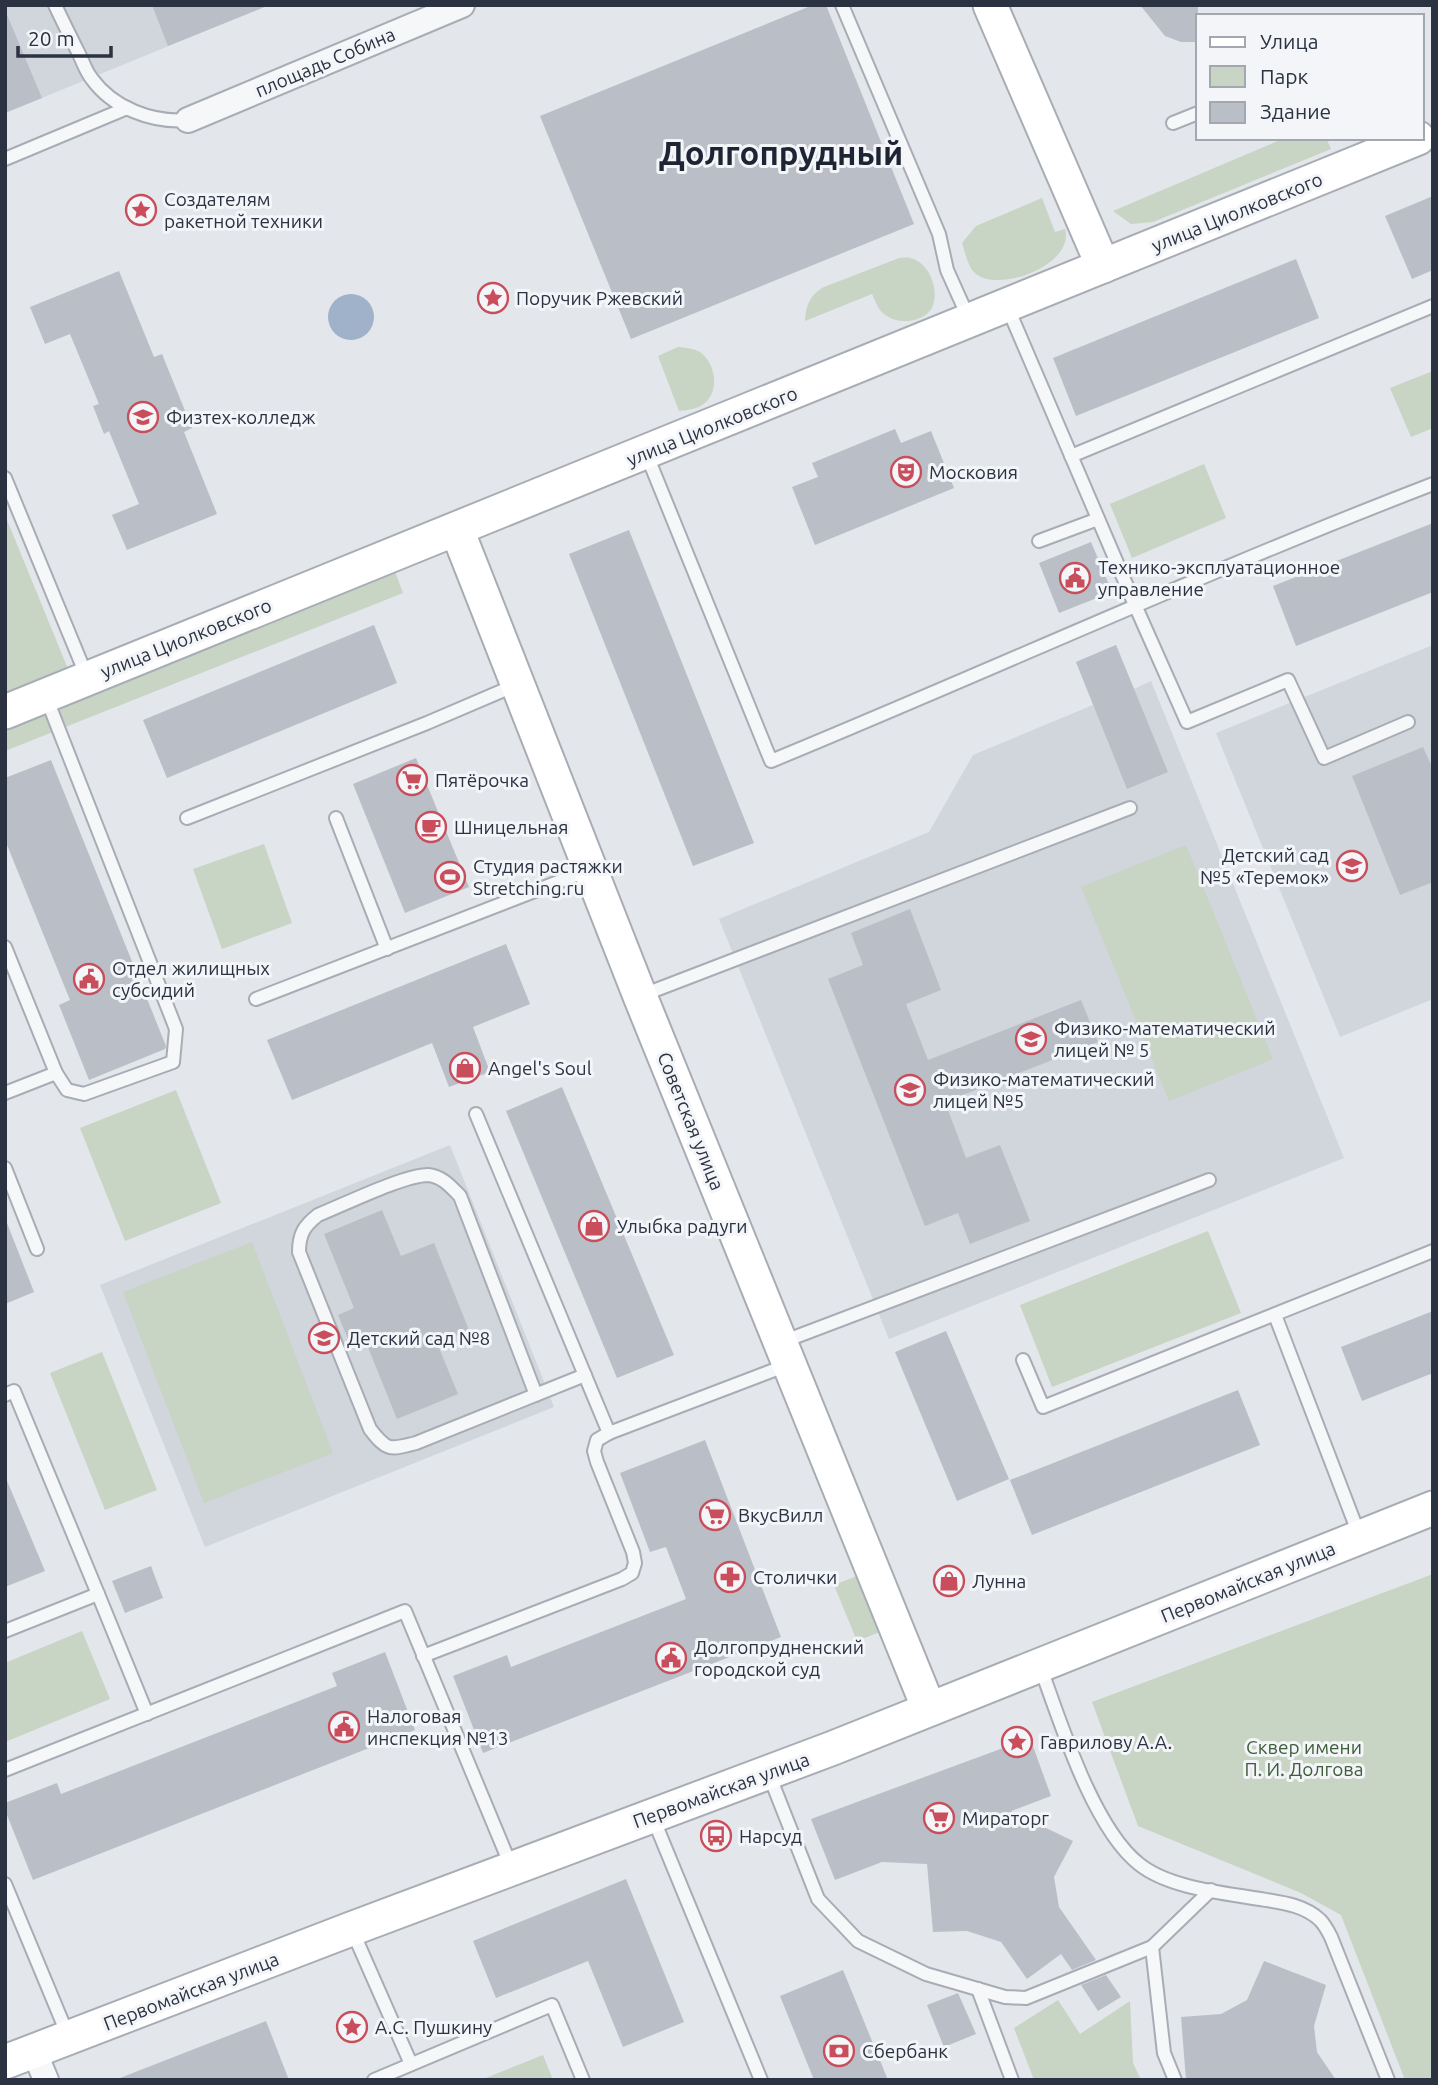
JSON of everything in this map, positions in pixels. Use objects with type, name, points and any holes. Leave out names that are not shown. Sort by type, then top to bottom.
[{"type":"street","name":"площадь Собина","points":[[188,120],[462,5]]},
{"type":"street","points":[[990,5],[1103,266]]},
{"type":"street","name":"улица Циолковского","points":[[5,712],[1414,140]]},
{"type":"street","name":"Советская улица","points":[[457,530],[640,996],[929,1709]]},
{"type":"street","name":"Первомайская улица","points":[[29,2064],[69,2038],[351,1928],[768,1772],[1433,1508]]},
{"type":"lane","points":[[55,5],[91,78],[108,96],[127,108],[153,118],[188,120]]},
{"type":"lane","points":[[842,5],[939,234],[947,270],[970,321]]},
{"type":"lane","points":[[5,159],[127,108]]},
{"type":"lane","points":[[1173,123],[1196,114]]},
{"type":"lane","points":[[1007,305],[1187,722],[1288,680],[1324,758],[1408,722]]},
{"type":"lane","points":[[1071,456],[1433,306]]},
{"type":"lane","points":[[646,453],[771,761],[1135,605],[1433,484]]},
{"type":"lane","points":[[5,478],[87,678]]},
{"type":"lane","points":[[1039,541],[1098,519]]},
{"type":"lane","points":[[187,818],[516,685]]},
{"type":"lane","points":[[5,947],[56,1073],[66,1090],[84,1094],[173,1062],[176,1029],[46,696]]},
{"type":"lane","points":[[640,996],[1130,808]]},
{"type":"lane","points":[[336,818],[387,949]]},
{"type":"lane","points":[[256,999],[590,870]]},
{"type":"lane","points":[[5,1093],[56,1073]]},
{"type":"lane","points":[[476,1114],[608,1433]]},
{"type":"lane","points":[[5,1168],[37,1249]]},
{"type":"lane","points":[[536,1395],[460,1196],[446,1181],[430,1175],[409,1178],[318,1215],[307,1224],[299,1237],[299,1252],[370,1429],[383,1446],[396,1448],[416,1443],[536,1395],[585,1375]]},
{"type":"lane","points":[[423,1656],[632,1573],[635,1563],[633,1552],[594,1451],[597,1440],[608,1433],[786,1353],[1209,1180]]},
{"type":"lane","points":[[1023,1360],[1043,1407],[1433,1251]]},
{"type":"lane","points":[[1275,1315],[1360,1537]]},
{"type":"lane","points":[[5,1395],[15,1391],[147,1714]]},
{"type":"lane","points":[[5,1630],[98,1594]]},
{"type":"lane","points":[[5,1770],[405,1611],[512,1868]]},
{"type":"lane","points":[[1040,1665],[1086,1785],[1102,1818],[1120,1844],[1132,1858],[1158,1876],[1211,1890],[1295,1905],[1318,1918],[1331,1937],[1388,2080]]},
{"type":"lane","points":[[768,1772],[818,1899],[858,1941],[926,1974],[1005,1997],[1026,1998],[1152,1947],[1211,1890]]},
{"type":"lane","points":[[652,1815],[761,2080]]},
{"type":"lane","points":[[5,1884],[69,2038]]},
{"type":"lane","points":[[351,1928],[411,2064]]},
{"type":"lane","points":[[1152,1947],[1164,2053],[1175,2080]]},
{"type":"lane","points":[[978,1989],[1012,2080]]},
{"type":"lane","points":[[374,2080],[388,2077],[411,2064],[552,2005],[583,2080]]},
{"type":"shaded area","points":[[5,5],[269,5],[5,113]]},
{"type":"shaded area","name":"Физико-математический лицей № 5","points":[[1116,645],[1134,689],[1151,681],[1344,1158],[889,1339],[719,919],[929,832],[973,755],[1093,705],[1076,662]]},
{"type":"shaded area","name":"Детский сад №5 «Теремок»","points":[[1433,645],[1433,999],[1340,1037],[1216,733]]},
{"type":"shaded area","name":"Детский сад №8","points":[[450,1145],[554,1407],[205,1547],[100,1285]]},
{"type":"green space","points":[[1280,140],[1327,140],[1331,149],[1153,222],[1131,224],[1113,211]]},
{"type":"green space","points":[[1042,198],[1055,232],[1065,229],[1065,242],[1058,254],[1047,264],[1016,278],[986,279],[975,273],[962,243],[976,226]]},
{"type":"green space","points":[[899,258],[917,261],[928,271],[935,294],[928,313],[911,321],[892,319],[881,312],[872,294],[805,321],[810,301],[819,290]]},
{"type":"green space","points":[[678,347],[700,352],[709,363],[714,376],[713,390],[703,404],[679,411],[658,356]]},
{"type":"green space","points":[[1433,371],[1433,428],[1411,437],[1390,388]]},
{"type":"green space","points":[[1204,464],[1226,518],[1132,558],[1110,504]]},
{"type":"green space","points":[[5,515],[68,669],[5,694]]},
{"type":"green space","points":[[394,569],[403,593],[5,751],[5,727]]},
{"type":"green space","points":[[264,844],[292,923],[222,949],[193,869]]},
{"type":"green space","points":[[1186,845],[1273,1059],[1169,1101],[1081,887]]},
{"type":"green space","points":[[176,1090],[221,1203],[125,1241],[80,1128]]},
{"type":"green space","points":[[1208,1231],[1241,1313],[1052,1387],[1020,1305]]},
{"type":"green space","points":[[252,1242],[333,1453],[204,1503],[123,1292]]},
{"type":"green space","points":[[102,1352],[157,1490],[105,1510],[50,1373]]},
{"type":"green space","points":[[862,1574],[885,1630],[857,1641],[834,1585]]},
{"type":"green space","name":"Сквер имени П. И. Долгова","points":[[1433,1574],[1433,2080],[1405,2080],[1341,1915],[1301,1893],[1138,1826],[1092,1702]]},
{"type":"green space","points":[[82,1631],[110,1699],[5,1742],[5,1663]]},
{"type":"green space","points":[[1058,2000],[1080,2034],[1130,2001],[1133,2063],[1141,2080],[1034,2080],[1014,2028]]},
{"type":"green space","points":[[543,2055],[553,2080],[481,2080]]},
{"type":"water","points":[[351,294],[367,301],[374,317],[367,333],[351,340],[335,333],[328,317],[335,301]]},
{"type":"building","points":[[152,5],[266,5],[267,6],[168,46]]},
{"type":"building","points":[[813,5],[826,5],[914,224],[631,339],[540,116]]},
{"type":"building","points":[[1140,5],[1198,5],[1196,42],[1181,42],[1165,36]]},
{"type":"building","points":[[5,10],[42,98],[5,113]]},
{"type":"building","points":[[1433,196],[1433,270],[1412,279],[1385,216]]},
{"type":"building","points":[[1296,259],[1319,318],[1076,416],[1053,358]]},
{"type":"building","name":"Физтех-колледж","points":[[119,271],[154,357],[162,354],[192,428],[184,432],[217,514],[127,550],[112,515],[139,504],[109,431],[104,434],[93,406],[99,404],[70,334],[45,344],[30,307]]},
{"type":"building","points":[[895,429],[901,443],[931,431],[954,488],[815,545],[792,487],[818,477],[812,463]]},
{"type":"building","points":[[1433,523],[1433,592],[1296,646],[1273,586]]},
{"type":"building","points":[[629,530],[754,843],[693,866],[569,554]]},
{"type":"building","name":"Технико-эксплуатационное управление","points":[[1091,542],[1112,592],[1059,613],[1039,563]]},
{"type":"building","points":[[374,625],[397,683],[167,778],[143,720]]},
{"type":"building","points":[[1116,645],[1168,772],[1127,789],[1076,662]]},
{"type":"building","points":[[1423,747],[1433,769],[1433,882],[1400,895],[1352,776]]},
{"type":"building","points":[[416,758],[469,887],[405,913],[353,784]]},
{"type":"building","points":[[51,760],[166,1046],[165,1049],[89,1080],[59,1005],[70,1000],[5,840],[5,778]]},
{"type":"building","points":[[910,909],[941,990],[906,1004],[928,1060],[1081,1000],[1098,1042],[945,1102],[966,1158],[1000,1145],[1030,1221],[970,1244],[958,1213],[925,1226],[828,979],[863,965],[851,933]]},
{"type":"building","points":[[506,944],[530,1004],[473,1027],[490,1072],[449,1087],[432,1043],[292,1100],[267,1040]]},
{"type":"building","points":[[562,1087],[674,1355],[617,1378],[506,1111]]},
{"type":"building","points":[[382,1210],[401,1256],[434,1243],[469,1330],[437,1343],[458,1394],[397,1419],[365,1340],[351,1346],[338,1315],[354,1308],[324,1234]]},
{"type":"building","points":[[7,1223],[34,1292],[5,1304],[5,1224]]},
{"type":"building","points":[[1433,1311],[1433,1373],[1362,1401],[1341,1347]]},
{"type":"building","points":[[946,1331],[1009,1479],[957,1501],[895,1352]]},
{"type":"building","points":[[1238,1390],[1260,1445],[1032,1535],[1010,1480]]},
{"type":"building","points":[[705,1440],[781,1637],[483,1753],[453,1676],[507,1655],[511,1667],[686,1599],[666,1547],[650,1552],[620,1473]]},
{"type":"building","points":[[5,1476],[45,1571],[5,1587]]},
{"type":"building","points":[[151,1566],[163,1598],[125,1613],[112,1581]]},
{"type":"building","points":[[385,1652],[415,1730],[33,1880],[5,1810],[5,1803],[57,1783],[61,1794],[337,1686],[332,1673]]},
{"type":"building","points":[[1030,1738],[1051,1796],[1011,1811],[1073,1841],[1054,1877],[1059,1907],[1096,1960],[1072,1970],[1061,1954],[1027,1979],[1001,1942],[967,1931],[933,1932],[927,1864],[882,1862],[835,1880],[811,1819]]},
{"type":"building","points":[[626,1879],[684,2022],[623,2047],[588,1961],[496,1998],[473,1941]]},
{"type":"building","points":[[1264,1961],[1326,1985],[1314,2026],[1317,2052],[1336,2080],[1186,2080],[1181,2017],[1221,2014],[1247,2000]]},
{"type":"building","points":[[843,1970],[888,2080],[814,2080],[780,1996]]},
{"type":"building","points":[[1106,1975],[1121,1997],[1098,2011],[1081,1985]]},
{"type":"building","points":[[958,1993],[976,2034],[944,2047],[927,2005]]},
{"type":"building","points":[[266,2021],[289,2080],[120,2080],[120,2078]]},
{"type":"place","name":"Создателям ракетной техники","points":[[141,210]]},
{"type":"place","name":"Поручик Ржевский","points":[[493,298]]},
{"type":"place","name":"Физтех-колледж","points":[[143,417]]},
{"type":"place","name":"Московия","points":[[906,472]]},
{"type":"place","name":"Технико-эксплуатационное управление","points":[[1075,578]]},
{"type":"place","name":"Пятёрочка","points":[[412,780]]},
{"type":"place","name":"Шницельная","points":[[431,827]]},
{"type":"place","name":"Детский сад №5 «Теремок»","points":[[1352,866]]},
{"type":"place","name":"Студия растяжки Stretching.ru","points":[[450,877]]},
{"type":"place","name":"Отдел жилищных субсидий","points":[[89,979]]},
{"type":"place","name":"Физико-математический лицей № 5","points":[[1031,1039]]},
{"type":"place","name":"Angel's Soul","points":[[465,1068]]},
{"type":"place","name":"Физико-математический лицей №5","points":[[910,1090]]},
{"type":"place","name":"Улыбка радуги","points":[[594,1226]]},
{"type":"place","name":"Детский сад №8","points":[[324,1338]]},
{"type":"place","name":"ВкусВилл","points":[[715,1515]]},
{"type":"place","name":"Столички","points":[[730,1577]]},
{"type":"place","name":"Лунна","points":[[949,1581]]},
{"type":"place","name":"Долгопрудненский городской суд","points":[[671,1658]]},
{"type":"place","name":"Налоговая инспекция №13","points":[[344,1727]]},
{"type":"place","name":"Гаврилову А.А.","points":[[1017,1742]]},
{"type":"place","name":"Мираторг","points":[[939,1818]]},
{"type":"place","name":"Нарсуд","points":[[716,1836]]},
{"type":"place","name":"А.С. Пушкину","points":[[352,2027]]},
{"type":"place","name":"Сбербанк","points":[[839,2051]]},
{"type":"district","name":"Долгопрудный","points":[[781,153]]}]
